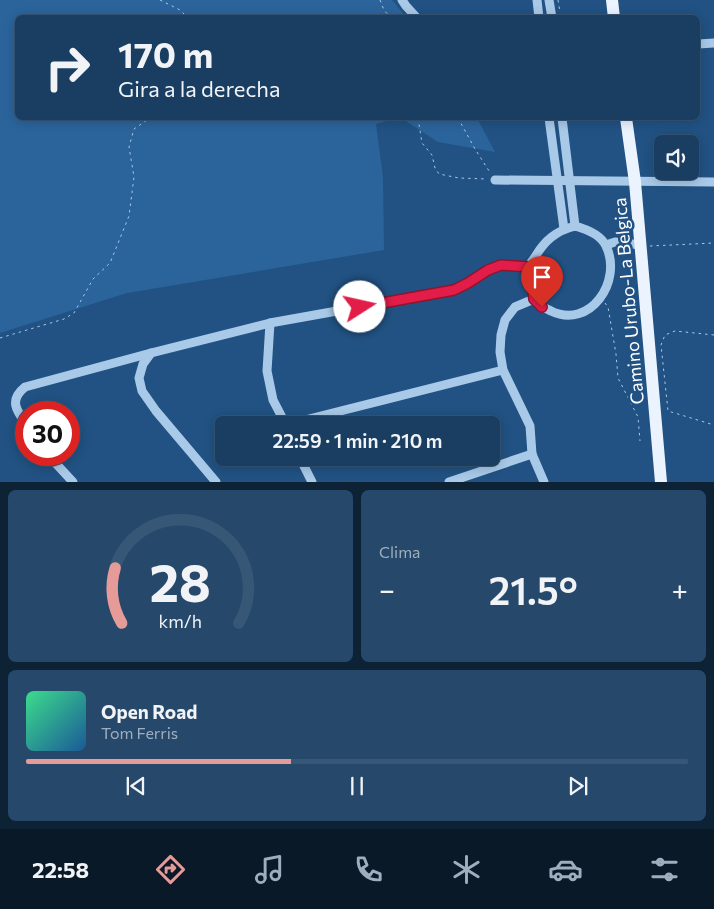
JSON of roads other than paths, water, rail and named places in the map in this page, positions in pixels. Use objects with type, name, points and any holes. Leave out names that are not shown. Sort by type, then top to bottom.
[{"type":"main road","points":[[612,0],[614,15]]},
{"type":"main road","name":"Camino Urubo-La Belgica","points":[[626,120],[645,246],[661,482]]},
{"type":"street","points":[[402,0],[414,15]]},
{"type":"street","points":[[538,0],[539,15]]},
{"type":"street","points":[[549,0],[552,15]]},
{"type":"street","points":[[700,44],[714,43]]},
{"type":"street","points":[[549,120],[564,229]]},
{"type":"street","points":[[562,120],[575,226]]},
{"type":"street","points":[[495,180],[714,182]]},
{"type":"street","points":[[575,226],[587,230],[606,245],[611,262],[609,280],[601,299],[594,306],[577,314],[558,315],[549,311],[534,299],[529,267],[542,245],[555,232],[575,226]]},
{"type":"street","points":[[606,245],[615,242],[645,246]]},
{"type":"street","points":[[15,401],[25,387],[151,353],[270,323],[454,290],[488,270],[501,265],[529,267]]},
{"type":"street","points":[[534,299],[516,307],[505,320],[501,335],[500,352],[503,370],[530,426],[532,454],[544,482]]},
{"type":"street","points":[[270,323],[267,371],[273,400],[281,416]]},
{"type":"street","points":[[151,353],[144,364],[139,378],[142,391],[156,411],[216,482]]},
{"type":"street","points":[[321,416],[503,370]]},
{"type":"street","points":[[449,482],[532,454]]},
{"type":"street","points":[[58,466],[73,482]]},
{"type":"street","points":[[304,466],[312,482]]}]
